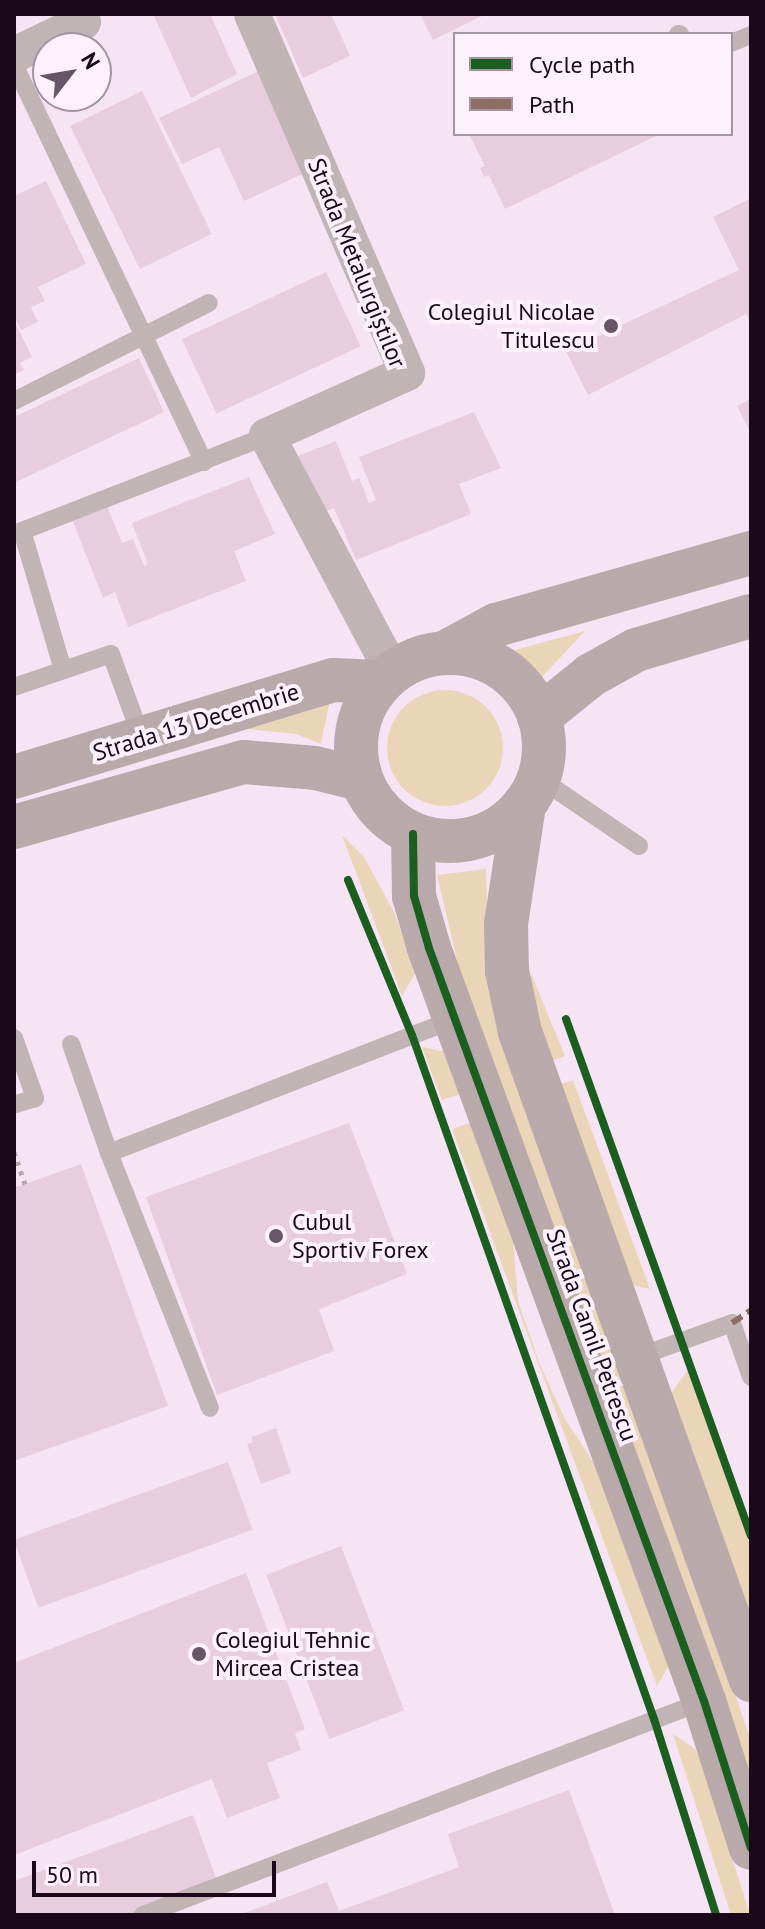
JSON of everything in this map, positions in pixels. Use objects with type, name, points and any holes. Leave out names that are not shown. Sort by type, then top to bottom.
[{"type":"street","points":[[14,55],[83,22],[80,14]]},
{"type":"street","name":"Strada Metalurgiștilor","points":[[252,14],[407,373],[267,436]]},
{"type":"street","points":[[267,436],[386,677],[359,722],[354,745],[360,779],[390,821],[413,834],[443,842],[474,839],[502,827],[532,792]]},
{"type":"street","name":"Strada 13 Decembrie","points":[[14,777],[334,680],[386,677],[417,658],[446,652],[496,625],[751,553]]},
{"type":"street","points":[[539,717],[591,675],[636,650],[751,616]]},
{"type":"street","name":"Strada 13 Decembrie","points":[[446,652],[496,664],[530,696],[539,717],[544,748],[532,792]]},
{"type":"street","name":"Strada 13 Decembrie","points":[[14,827],[244,762],[315,768],[360,779]]},
{"type":"street","name":"Strada Camil Petrescu","points":[[532,792],[511,875],[507,971],[535,1084],[751,1680]]},
{"type":"street","name":"Strada Camil Petrescu","points":[[413,834],[414,896],[455,1019],[704,1701],[751,1848]]},
{"type":"lane","points":[[14,64],[204,462]]},
{"type":"lane","points":[[14,401],[209,303]]},
{"type":"lane","name":"Strada Metalurgiștilor","points":[[63,670],[22,531],[267,436]]},
{"type":"lane","points":[[14,687],[111,654],[142,739]]},
{"type":"lane","points":[[532,792],[639,846]]},
{"type":"lane","points":[[109,1153],[455,1019]]},
{"type":"lane","points":[[14,1038],[35,1098],[14,1105]]},
{"type":"lane","points":[[71,1044],[109,1153],[210,1408]]},
{"type":"lane","points":[[635,1358],[732,1323],[751,1377]]},
{"type":"lane","points":[[143,1915],[704,1701]]},
{"type":"path","points":[[14,1152],[25,1184]]},
{"type":"shaded area","points":[[585,631],[541,678],[515,650]]},
{"type":"shaded area","points":[[445,690],[467,695],[486,707],[498,726],[503,748],[498,770],[486,789],[467,801],[445,806],[423,801],[404,789],[392,770],[387,748],[392,726],[404,707],[423,695]]},
{"type":"shaded area","points":[[330,700],[321,744],[296,734],[238,728]]},
{"type":"shaded area","points":[[342,835],[364,857],[394,912],[416,972],[402,996]]},
{"type":"shaded area","points":[[486,869],[489,978],[751,1741],[751,1804],[470,1016],[437,875]]},
{"type":"shaded area","points":[[531,973],[565,1056],[545,1063],[532,1002]]},
{"type":"shaded area","points":[[422,1047],[447,1052],[464,1093],[442,1100]]},
{"type":"shaded area","points":[[573,1080],[650,1289],[631,1285],[552,1087]]},
{"type":"shaded area","points":[[473,1122],[513,1241],[518,1301],[539,1362],[565,1419],[601,1474],[666,1653],[668,1667],[657,1686],[452,1129]]},
{"type":"shaded area","points":[[688,1370],[751,1547],[751,1632],[671,1393]]},
{"type":"shaded area","points":[[673,1734],[695,1749],[703,1765],[750,1915],[731,1915]]},
{"type":"building","points":[[153,14],[210,14],[237,74],[191,98]]},
{"type":"building","points":[[275,14],[331,14],[350,56],[303,78]]},
{"type":"building","points":[[420,14],[486,14],[433,40]]},
{"type":"building","points":[[269,66],[309,171],[244,201],[219,147],[182,164],[159,118]]},
{"type":"building","points":[[142,91],[212,234],[140,269],[70,126],[99,112],[112,112],[112,106]]},
{"type":"building","points":[[470,136],[656,136],[505,209],[489,175],[484,177],[480,168],[485,166]]},
{"type":"building","points":[[46,181],[86,264],[38,287],[45,301],[31,307],[38,322],[21,330],[14,316],[14,196]]},
{"type":"building","points":[[751,198],[751,324],[746,314],[588,395],[566,351],[739,270],[713,217]]},
{"type":"building","points":[[326,272],[361,346],[217,414],[182,339]]},
{"type":"building","points":[[14,320],[32,357],[20,363],[24,370],[14,375]]},
{"type":"building","points":[[139,358],[164,412],[14,483],[14,417]]},
{"type":"building","points":[[751,399],[751,434],[737,406]]},
{"type":"building","points":[[474,412],[501,468],[459,484],[471,514],[356,560],[334,508],[321,513],[298,456],[336,441],[352,481],[359,478],[369,503],[376,500],[359,457]]},
{"type":"building","points":[[249,477],[275,534],[234,551],[246,581],[128,627],[115,592],[103,598],[72,519],[107,506],[122,543],[133,539],[144,566],[148,564],[132,523]]},
{"type":"building","name":"Cubul Sportiv Forex","points":[[349,1123],[407,1274],[319,1309],[334,1351],[217,1395],[146,1197]]},
{"type":"building","points":[[81,1164],[168,1406],[14,1461],[14,1188]]},
{"type":"building","points":[[276,1428],[291,1473],[261,1484],[247,1444],[253,1442],[251,1437]]},
{"type":"building","points":[[228,1462],[253,1530],[38,1608],[14,1540]]},
{"type":"building","points":[[341,1546],[404,1710],[329,1739],[266,1575]]},
{"type":"building","points":[[246,1573],[305,1729],[295,1733],[301,1750],[267,1763],[280,1798],[227,1818],[212,1779],[14,1855],[14,1663]]},
{"type":"building","points":[[569,1790],[615,1915],[239,1915],[327,1882],[339,1911],[459,1867],[448,1834]]},
{"type":"building","points":[[193,1815],[219,1886],[139,1915],[14,1915],[14,1881]]},
{"type":"marked path","points":[[732,1323],[751,1310]]},
{"type":"cycle path","points":[[413,834],[414,896],[429,948],[704,1701],[751,1848]]},
{"type":"cycle path","points":[[348,880],[412,1035],[654,1719],[716,1915]]},
{"type":"cycle path","points":[[566,1019],[751,1536]]},
{"type":"place","name":"Colegiul Nicolae Titulescu","points":[[611,326]]},
{"type":"place","name":"Cubul Sportiv Forex","points":[[276,1236]]},
{"type":"place","name":"Colegiul Tehnic Mircea Cristea","points":[[199,1654]]}]
